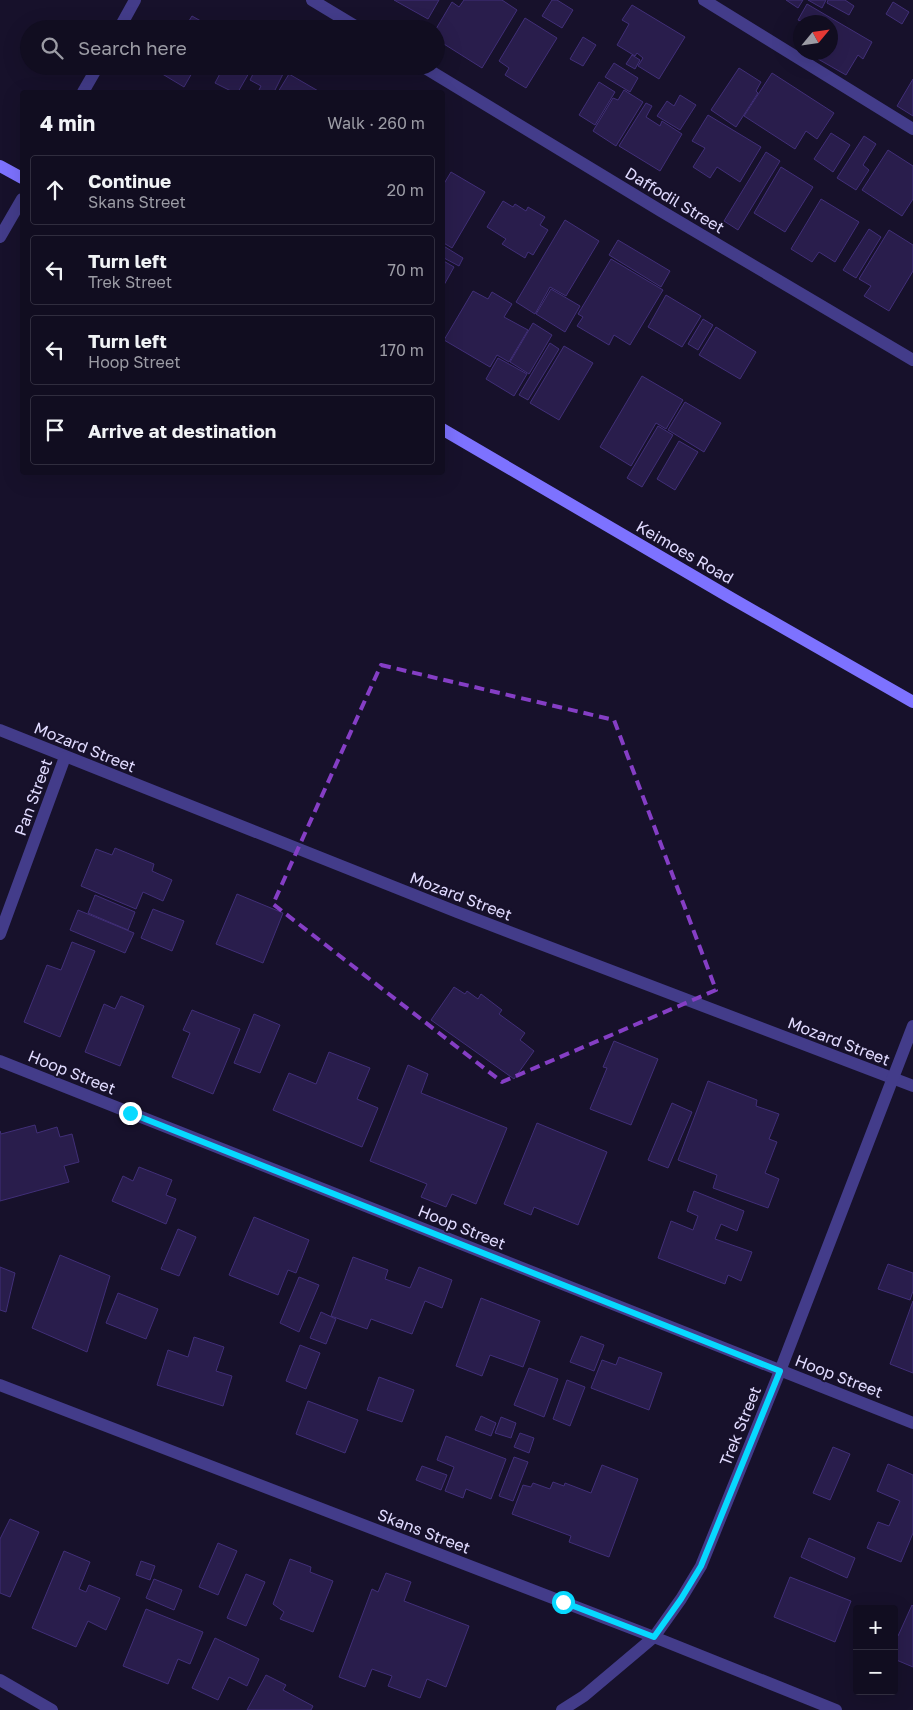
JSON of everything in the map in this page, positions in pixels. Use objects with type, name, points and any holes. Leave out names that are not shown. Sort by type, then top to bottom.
[{"type":"street","points":[[124,20],[135,0]]},
{"type":"street","points":[[312,0],[345,20]]},
{"type":"street","points":[[704,0],[913,129]]},
{"type":"street","points":[[84,90],[93,75]]},
{"type":"street","name":"Daffodil Street","points":[[437,75],[913,360]]},
{"type":"street","points":[[0,166],[20,177]]},
{"type":"street","points":[[0,237],[20,202]]},
{"type":"street","name":"Keimoes Road","points":[[445,431],[913,702]]},
{"type":"street","name":"Mozard Street","points":[[0,730],[457,912],[913,1086]]},
{"type":"street","name":"Pan Street","points":[[0,934],[65,757]]},
{"type":"street","name":"Trek Street","points":[[562,1710],[584,1696],[654,1637],[681,1599],[701,1566],[780,1371],[913,1026]]},
{"type":"street","name":"Hoop Street","points":[[0,1061],[913,1423]]},
{"type":"street","name":"Skans Street","points":[[0,1385],[654,1637],[836,1710]]},
{"type":"street","points":[[0,1680],[52,1710]]},
{"type":"highlighted area","points":[[381,665],[614,720],[716,990],[502,1082],[273,904]]},
{"type":"building","points":[[394,0],[439,0],[428,19]]},
{"type":"building","points":[[464,0],[502,0],[517,10],[482,68],[445,45],[445,20],[441,20],[452,2],[459,7]]},
{"type":"building","points":[[552,0],[557,0],[573,10],[562,28],[542,16]]},
{"type":"building","points":[[786,0],[803,0],[798,8]]},
{"type":"building","points":[[808,0],[826,0],[822,8]]},
{"type":"building","points":[[828,0],[845,0],[854,6],[849,15],[827,3]]},
{"type":"building","points":[[893,2],[909,12],[902,24],[886,14]]},
{"type":"building","points":[[807,4],[826,15],[801,15]]},
{"type":"building","points":[[632,5],[685,37],[659,79],[638,66],[643,58],[637,53],[635,56],[617,45],[629,24],[622,20]]},
{"type":"building","points":[[192,16],[199,20],[190,20]]},
{"type":"building","points":[[525,18],[557,38],[526,88],[505,75],[509,68],[499,61]]},
{"type":"building","points":[[838,22],[872,42],[863,59],[858,55],[846,75],[820,60],[838,60]]},
{"type":"building","points":[[583,37],[596,45],[583,66],[570,59]]},
{"type":"building","points":[[632,55],[640,60],[635,69],[626,64]]},
{"type":"building","points":[[614,63],[638,78],[630,92],[605,77]]},
{"type":"building","points":[[739,68],[761,82],[756,91],[758,93],[736,127],[711,110]]},
{"type":"building","points":[[772,73],[834,113],[817,139],[806,131],[795,149],[744,116]]},
{"type":"building","points":[[164,75],[191,75],[184,87]]},
{"type":"building","points":[[219,75],[248,75],[239,90],[229,90],[215,83]]},
{"type":"building","points":[[252,75],[282,75],[275,90],[259,90],[261,86],[250,80]]},
{"type":"building","points":[[288,75],[291,75],[317,90],[279,90]]},
{"type":"building","points":[[913,79],[913,116],[897,106]]},
{"type":"building","points":[[599,82],[615,92],[595,125],[579,115]]},
{"type":"building","points":[[624,90],[643,102],[616,146],[593,131],[613,98],[618,100]]},
{"type":"building","points":[[680,95],[696,105],[680,130],[657,116],[667,101],[674,106]]},
{"type":"building","points":[[646,103],[652,106],[646,117],[660,126],[662,121],[682,134],[660,171],[619,146]]},
{"type":"building","points":[[708,115],[761,147],[740,182],[717,167],[710,178],[693,167],[705,148],[692,141]]},
{"type":"building","points":[[831,133],[850,145],[833,172],[814,159]]},
{"type":"building","points":[[864,136],[876,144],[863,165],[869,170],[856,190],[837,178]]},
{"type":"building","points":[[888,150],[913,166],[913,199],[902,216],[862,190]]},
{"type":"building","points":[[766,152],[780,161],[738,230],[724,221]]},
{"type":"building","points":[[781,167],[813,187],[785,232],[754,213]]},
{"type":"building","points":[[451,172],[485,192],[452,248],[445,244],[445,182]]},
{"type":"building","points":[[821,199],[859,222],[835,262],[819,252],[812,262],[791,249]]},
{"type":"building","points":[[503,201],[513,207],[515,204],[526,211],[528,207],[545,217],[540,225],[548,230],[533,255],[528,252],[525,258],[502,244],[506,239],[487,227]]},
{"type":"building","points":[[565,220],[599,241],[566,296],[550,287],[535,314],[516,302]]},
{"type":"building","points":[[869,229],[881,237],[856,278],[843,270]]},
{"type":"building","points":[[889,230],[913,245],[913,271],[889,311],[864,296],[871,286],[859,279]]},
{"type":"building","points":[[618,240],[670,271],[661,287],[609,255]]},
{"type":"building","points":[[445,247],[463,258],[459,266],[445,259]]},
{"type":"building","points":[[611,259],[663,290],[630,345],[614,335],[609,345],[577,326],[583,317],[578,314]]},
{"type":"building","points":[[445,262],[454,267],[445,283]]},
{"type":"building","points":[[551,289],[580,306],[565,332],[536,314]]},
{"type":"building","points":[[473,291],[488,299],[492,292],[512,304],[504,317],[528,330],[509,362],[497,355],[490,367],[445,341]]},
{"type":"building","points":[[666,295],[701,316],[682,347],[648,327]]},
{"type":"building","points":[[703,319],[713,325],[698,350],[688,344]]},
{"type":"building","points":[[533,323],[552,335],[529,374],[510,362]]},
{"type":"building","points":[[716,327],[756,352],[740,379],[699,355]]},
{"type":"building","points":[[550,343],[559,349],[528,400],[519,395]]},
{"type":"building","points":[[564,346],[593,363],[559,420],[530,403]]},
{"type":"building","points":[[498,358],[527,374],[514,396],[486,379]]},
{"type":"building","points":[[642,376],[683,400],[666,429],[656,423],[631,466],[600,447]]},
{"type":"building","points":[[685,402],[721,423],[704,452],[668,430]]},
{"type":"building","points":[[658,426],[673,435],[642,487],[627,478]]},
{"type":"building","points":[[679,441],[698,452],[675,490],[657,479]]},
{"type":"building","points":[[115,848],[154,864],[152,871],[172,880],[163,901],[143,892],[136,909],[81,886],[96,849],[112,855]]},
{"type":"building","points":[[237,894],[283,913],[263,963],[216,944]]},
{"type":"building","points":[[95,895],[135,912],[128,930],[88,913]]},
{"type":"building","points":[[153,909],[184,921],[172,951],[141,938]]},
{"type":"building","points":[[78,910],[134,933],[125,953],[70,930]]},
{"type":"building","points":[[72,942],[95,951],[60,1037],[24,1022],[47,965],[61,970]]},
{"type":"building","points":[[454,987],[465,994],[467,991],[478,999],[481,994],[502,1010],[499,1014],[525,1033],[520,1040],[534,1051],[514,1079],[431,1020]]},
{"type":"building","points":[[121,996],[144,1006],[120,1066],[85,1052],[104,1004],[115,1009]]},
{"type":"building","points":[[192,1010],[240,1029],[213,1094],[172,1077],[190,1033],[183,1030]]},
{"type":"building","points":[[254,1014],[280,1025],[260,1073],[234,1063]]},
{"type":"building","points":[[614,1041],[658,1059],[631,1125],[590,1109],[607,1068],[603,1067]]},
{"type":"building","points":[[329,1052],[370,1068],[357,1099],[378,1108],[362,1147],[273,1110],[289,1073],[316,1084]]},
{"type":"building","points":[[408,1065],[428,1074],[421,1093],[507,1128],[476,1204],[452,1194],[446,1207],[421,1197],[427,1184],[370,1161]]},
{"type":"building","points":[[708,1081],[757,1100],[756,1106],[779,1114],[769,1139],[777,1142],[765,1173],[779,1179],[768,1208],[713,1188],[717,1175],[678,1160]]},
{"type":"building","points":[[672,1103],[692,1112],[668,1168],[648,1160]]},
{"type":"building","points":[[537,1123],[607,1152],[578,1225],[534,1207],[531,1215],[504,1204]]},
{"type":"building","points":[[35,1125],[37,1133],[57,1127],[60,1137],[72,1134],[79,1162],[64,1166],[69,1182],[0,1201],[0,1131],[1,1134]]},
{"type":"building","points":[[139,1167],[172,1180],[166,1195],[176,1199],[166,1224],[112,1201],[123,1176],[133,1181]]},
{"type":"building","points":[[694,1191],[744,1211],[737,1231],[721,1224],[715,1239],[752,1252],[741,1281],[728,1275],[725,1284],[658,1258],[671,1221],[693,1230],[698,1216],[687,1211]]},
{"type":"building","points":[[254,1217],[309,1240],[296,1273],[288,1270],[278,1295],[229,1275]]},
{"type":"building","points":[[178,1229],[196,1237],[179,1276],[161,1269]]},
{"type":"building","points":[[60,1255],[110,1276],[87,1352],[32,1328]]},
{"type":"building","points":[[353,1257],[388,1270],[385,1279],[410,1288],[419,1267],[452,1280],[442,1308],[425,1301],[412,1334],[371,1319],[367,1329],[331,1316]]},
{"type":"building","points":[[888,1264],[913,1273],[913,1291],[910,1300],[878,1289]]},
{"type":"building","points":[[0,1267],[15,1273],[6,1312],[0,1310]]},
{"type":"building","points":[[299,1277],[319,1285],[299,1332],[280,1323]]},
{"type":"building","points":[[118,1293],[158,1309],[146,1339],[106,1323]]},
{"type":"building","points":[[481,1298],[540,1321],[523,1367],[490,1355],[482,1376],[456,1366]]},
{"type":"building","points":[[913,1301],[913,1373],[890,1364]]},
{"type":"building","points":[[321,1312],[336,1319],[326,1344],[310,1338]]},
{"type":"building","points":[[581,1336],[604,1345],[594,1371],[570,1362]]},
{"type":"building","points":[[194,1337],[224,1347],[216,1371],[232,1376],[223,1406],[157,1385],[168,1350],[188,1357]]},
{"type":"building","points":[[300,1345],[320,1353],[306,1389],[286,1381]]},
{"type":"building","points":[[619,1357],[662,1373],[649,1410],[591,1388],[602,1360],[616,1365]]},
{"type":"building","points":[[529,1368],[558,1379],[544,1417],[514,1405]]},
{"type":"building","points":[[379,1377],[414,1390],[402,1422],[367,1410]]},
{"type":"building","points":[[567,1380],[585,1387],[570,1426],[553,1419]]},
{"type":"building","points":[[308,1401],[358,1420],[345,1453],[296,1434]]},
{"type":"building","points":[[481,1416],[496,1423],[491,1436],[475,1430]]},
{"type":"building","points":[[501,1417],[516,1423],[511,1438],[495,1433]]},
{"type":"building","points":[[520,1433],[534,1438],[529,1453],[514,1447]]},
{"type":"building","points":[[446,1436],[506,1459],[491,1499],[466,1489],[463,1498],[445,1491],[454,1467],[437,1460]]},
{"type":"building","points":[[833,1447],[850,1454],[830,1500],[813,1493]]},
{"type":"building","points":[[514,1457],[528,1462],[513,1501],[499,1496]]},
{"type":"building","points":[[888,1464],[913,1475],[913,1533],[901,1562],[867,1548],[878,1522],[889,1526],[900,1501],[877,1491]]},
{"type":"building","points":[[602,1465],[638,1479],[609,1557],[569,1542],[571,1536],[512,1514],[523,1485],[531,1487],[533,1483],[550,1489],[553,1482],[564,1486],[565,1483],[591,1493]]},
{"type":"building","points":[[422,1466],[447,1475],[441,1490],[416,1480]]},
{"type":"building","points":[[10,1519],[39,1532],[10,1597],[0,1593],[0,1539]]},
{"type":"building","points":[[809,1538],[855,1558],[847,1578],[801,1557]]},
{"type":"building","points":[[218,1543],[237,1551],[218,1595],[199,1587]]},
{"type":"building","points":[[64,1551],[90,1562],[79,1589],[86,1592],[89,1585],[120,1598],[106,1630],[88,1621],[76,1647],[32,1628]]},
{"type":"building","points":[[290,1559],[311,1567],[310,1572],[333,1581],[313,1632],[280,1619],[284,1612],[273,1604]]},
{"type":"building","points":[[141,1561],[155,1566],[150,1580],[136,1575]]},
{"type":"building","points":[[386,1573],[411,1582],[404,1601],[469,1626],[446,1687],[427,1679],[420,1698],[388,1686],[392,1676],[372,1669],[365,1687],[339,1677],[372,1589],[378,1592]]},
{"type":"building","points":[[246,1574],[265,1582],[246,1626],[227,1618]]},
{"type":"building","points":[[790,1577],[851,1601],[835,1642],[774,1617]]},
{"type":"building","points":[[154,1579],[182,1590],[174,1610],[146,1598]]},
{"type":"building","points":[[912,1605],[913,1667],[898,1661],[898,1636]]},
{"type":"building","points":[[146,1609],[203,1632],[190,1664],[178,1659],[168,1684],[123,1666]]},
{"type":"building","points":[[215,1638],[259,1659],[247,1686],[229,1677],[218,1700],[192,1688]]},
{"type":"building","points":[[266,1675],[286,1685],[283,1690],[313,1706],[311,1710],[247,1710]]},
{"type":"route","points":[[130,1113],[780,1371],[701,1566],[681,1599],[654,1637],[563,1602]]}]
